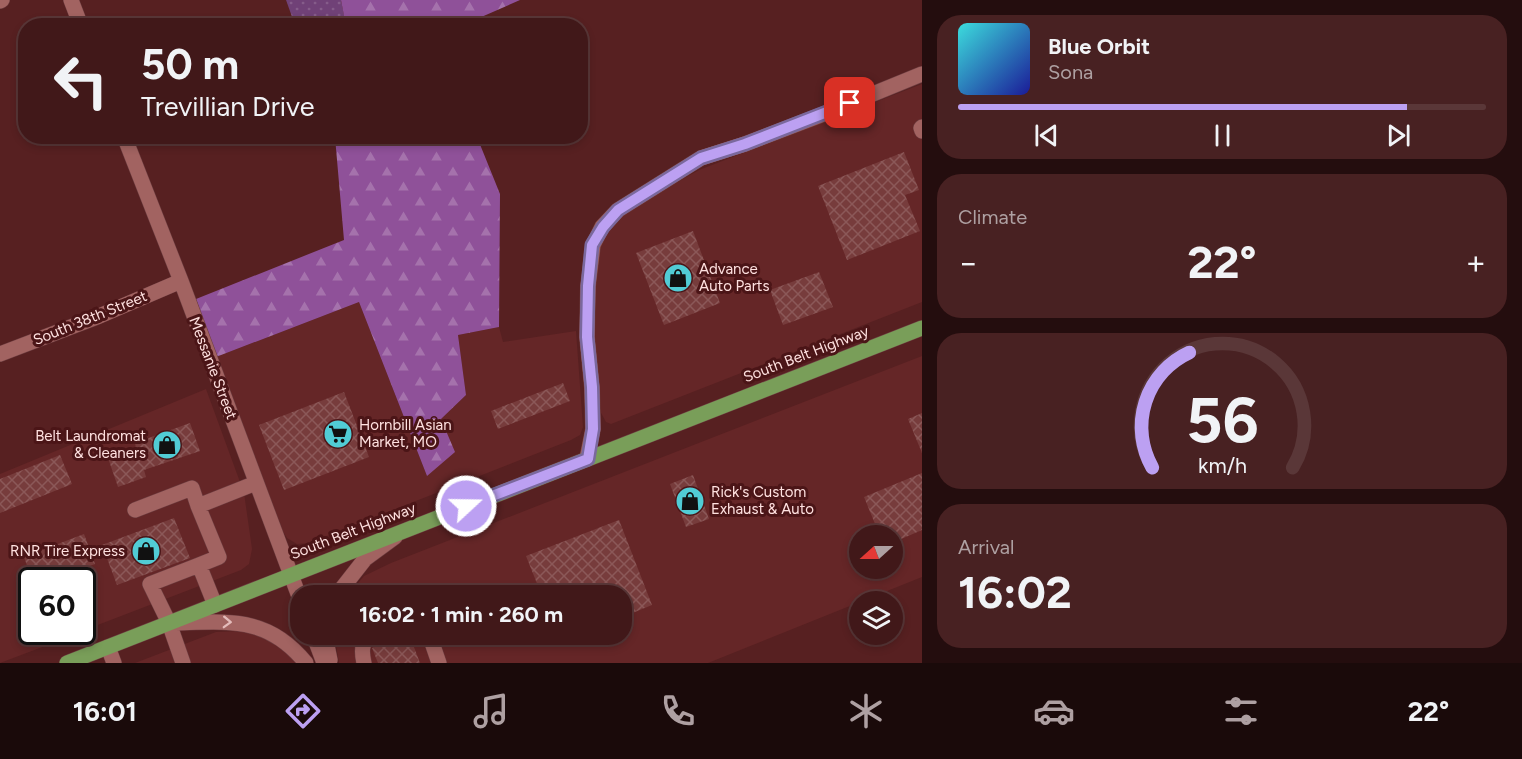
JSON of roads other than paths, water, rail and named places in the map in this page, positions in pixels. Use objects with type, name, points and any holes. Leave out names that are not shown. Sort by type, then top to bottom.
[{"type":"main road","name":"South Belt Highway","points":[[67,663],[922,328]]},
{"type":"street","points":[[71,0],[78,18]]},
{"type":"street","points":[[588,459],[593,429],[587,337],[588,286],[592,245],[603,227],[618,210],[701,158],[745,144],[922,74]]},
{"type":"street","name":"Messanie Street","points":[[127,144],[295,585]]},
{"type":"street","name":"South 38th Street","points":[[0,354],[181,281]]},
{"type":"street","points":[[198,506],[256,483]]},
{"type":"street","points":[[135,510],[192,488],[219,557],[150,584],[169,623],[183,663]]},
{"type":"street","points":[[345,585],[365,559],[405,530]]},
{"type":"street","points":[[199,565],[215,604]]},
{"type":"street","points":[[169,623],[232,621],[259,627],[296,650],[306,663]]},
{"type":"street","points":[[317,645],[324,663]]},
{"type":"street","points":[[327,645],[331,663]]},
{"type":"street","points":[[363,645],[361,651],[364,663]]},
{"type":"street","points":[[432,645],[438,663]]},
{"type":"street","points":[[108,647],[114,663]]},
{"type":"place","name":"Advance Auto Parts","points":[[678,278]]},
{"type":"place","name":"Hornbill Asian Market, MO","points":[[338,434]]},
{"type":"place","name":"Belt Laundromat & Cleaners","points":[[167,445]]},
{"type":"place","name":"Rick's Custom Exhaust & Auto","points":[[690,501]]},
{"type":"place","name":"RNR Tire Express","points":[[146,551]]}]
